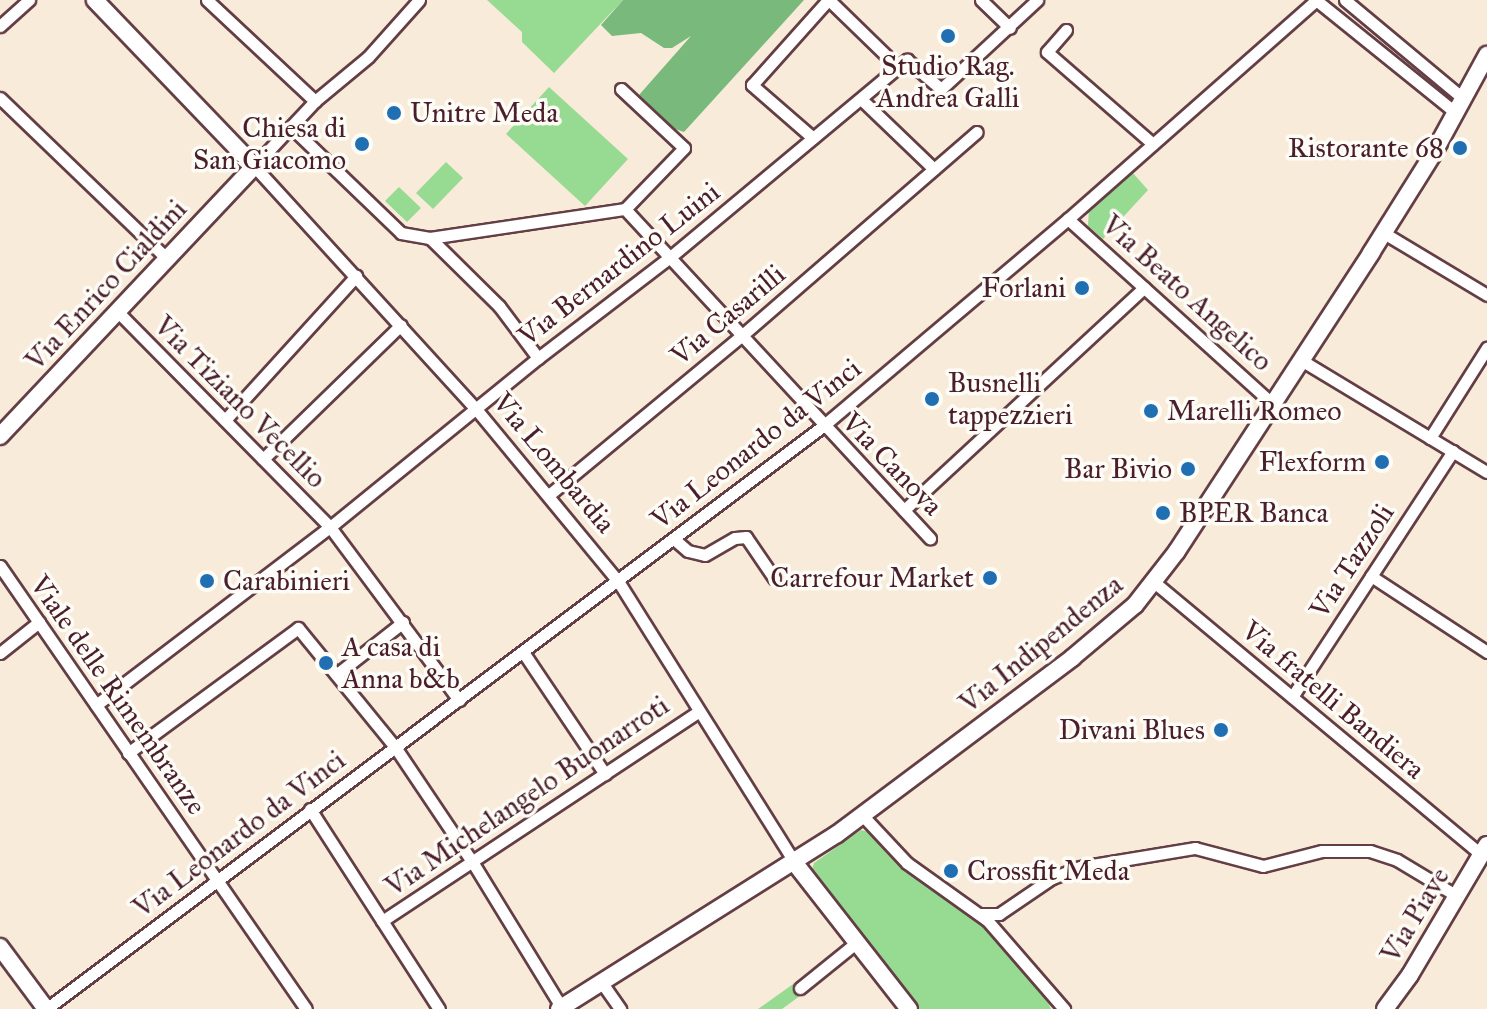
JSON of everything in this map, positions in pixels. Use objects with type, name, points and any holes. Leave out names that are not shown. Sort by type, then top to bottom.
[{"type":"street","points":[[0,26],[29,0]]},
{"type":"street","name":"Via Lombardia","points":[[95,0],[356,276],[550,494],[618,581],[794,862],[909,1009]]},
{"type":"street","points":[[207,0],[315,101]]},
{"type":"street","name":"Via Enrico Cialdini","points":[[0,436],[315,101],[368,57],[419,0]]},
{"type":"street","points":[[813,138],[752,85],[828,0],[898,67],[907,60],[941,89],[1037,0]]},
{"type":"street","points":[[981,0],[1010,28]]},
{"type":"street","points":[[1316,0],[1460,106]]},
{"type":"street","name":"Via Leonardo da Vinci","points":[[46,1009],[823,426],[1068,219],[1316,0]]},
{"type":"street","points":[[1345,0],[1460,106]]},
{"type":"street","points":[[1066,30],[1047,52],[1153,144]]},
{"type":"street","name":"Via Indipendenza","points":[[560,1008],[863,816],[1108,630],[1154,582],[1273,404],[1384,233],[1487,55]]},
{"type":"street","name":"Via Bernardino Luini","points":[[96,705],[330,527],[538,358],[669,258],[898,67]]},
{"type":"street","points":[[291,127],[401,233],[430,238],[625,209],[684,148],[621,89]]},
{"type":"street","points":[[0,98],[166,258]]},
{"type":"street","points":[[861,99],[934,169]]},
{"type":"street","name":"Via Casarilli","points":[[550,494],[740,337],[977,132]]},
{"type":"street","name":"Via Canova","points":[[625,209],[740,337],[930,538]]},
{"type":"street","name":"Via Beato Angelico","points":[[1068,219],[1273,404]]},
{"type":"street","points":[[1384,233],[1487,295]]},
{"type":"street","points":[[430,238],[499,306],[538,358]]},
{"type":"street","points":[[225,420],[356,276]]},
{"type":"street","points":[[904,510],[1144,288]]},
{"type":"street","name":"Via Tiziano Vecellio","points":[[116,310],[330,527],[459,700]]},
{"type":"street","points":[[263,459],[401,325]]},
{"type":"street","points":[[1430,438],[1487,348]]},
{"type":"street","points":[[1301,360],[1487,472]]},
{"type":"street","name":"Via Tazzoli","points":[[1292,697],[1453,451]]},
{"type":"street","points":[[674,539],[688,551],[705,555],[735,538],[746,537],[774,578]]},
{"type":"street","name":"Viale delle Rimembranze","points":[[0,566],[306,1009]]},
{"type":"street","points":[[1371,576],[1487,652]]},
{"type":"street","name":"Via fratelli Bandiera","points":[[1154,582],[1484,850]]},
{"type":"street","points":[[0,653],[39,622]]},
{"type":"street","points":[[337,674],[403,622]]},
{"type":"street","points":[[128,753],[298,628],[395,747],[473,863],[560,1008]]},
{"type":"street","points":[[523,652],[605,774]]},
{"type":"street","name":"Via Michelangelo Buonarroti","points":[[382,921],[698,712]]},
{"type":"street","points":[[310,809],[439,1009]]},
{"type":"street","points":[[863,816],[899,857],[979,914],[1064,1009]]},
{"type":"street","points":[[979,914],[999,914],[1052,878],[1080,867],[1195,848],[1263,866],[1322,851],[1370,851],[1397,860],[1457,896]]},
{"type":"street","name":"Via Piave","points":[[1385,1009],[1410,975],[1484,850]]},
{"type":"street","points":[[800,988],[857,942]]},
{"type":"street","points":[[0,947],[46,1009]]},
{"type":"street","points":[[602,983],[620,1009]]},
{"type":"green space","points":[[487,0],[623,0],[554,73],[522,42],[522,32]]},
{"type":"green space","points":[[623,0],[804,0],[684,132],[675,129],[639,95],[691,36],[672,48],[664,48],[641,33],[612,36],[601,25]]},
{"type":"green space","points":[[549,87],[628,159],[585,206],[506,134]]},
{"type":"green space","points":[[446,162],[463,178],[433,209],[416,193]]},
{"type":"green space","points":[[1132,172],[1148,190],[1103,239],[1088,226],[1089,208]]},
{"type":"green space","points":[[399,187],[421,208],[407,222],[385,201]]},
{"type":"green space","points":[[861,830],[869,832],[904,867],[990,930],[1043,992],[1051,1009],[919,1009],[811,873],[814,863]]},
{"type":"green space","points":[[796,982],[804,993],[782,1009],[758,1009]]},
{"type":"place","name":"Studio Rag. Andrea Galli","points":[[948,36]]},
{"type":"place","name":"Unitre Meda","points":[[394,113]]},
{"type":"place","name":"Chiesa di San Giacomo","points":[[362,144]]},
{"type":"place","name":"Ristorante 68","points":[[1460,148]]},
{"type":"place","name":"Forlani","points":[[1082,288]]},
{"type":"place","name":"Busnelli tappezzieri","points":[[932,399]]},
{"type":"place","name":"Marelli Romeo","points":[[1151,411]]},
{"type":"place","name":"Flexform","points":[[1382,462]]},
{"type":"place","name":"Bar Bivio","points":[[1188,469]]},
{"type":"place","name":"BPER Banca","points":[[1163,513]]},
{"type":"place","name":"Carrefour Market","points":[[990,578]]},
{"type":"place","name":"Carabinieri","points":[[207,581]]},
{"type":"place","name":"A casa di Anna b&b","points":[[326,663]]},
{"type":"place","name":"Divani Blues","points":[[1221,730]]},
{"type":"place","name":"Crossfit Meda","points":[[951,871]]}]
